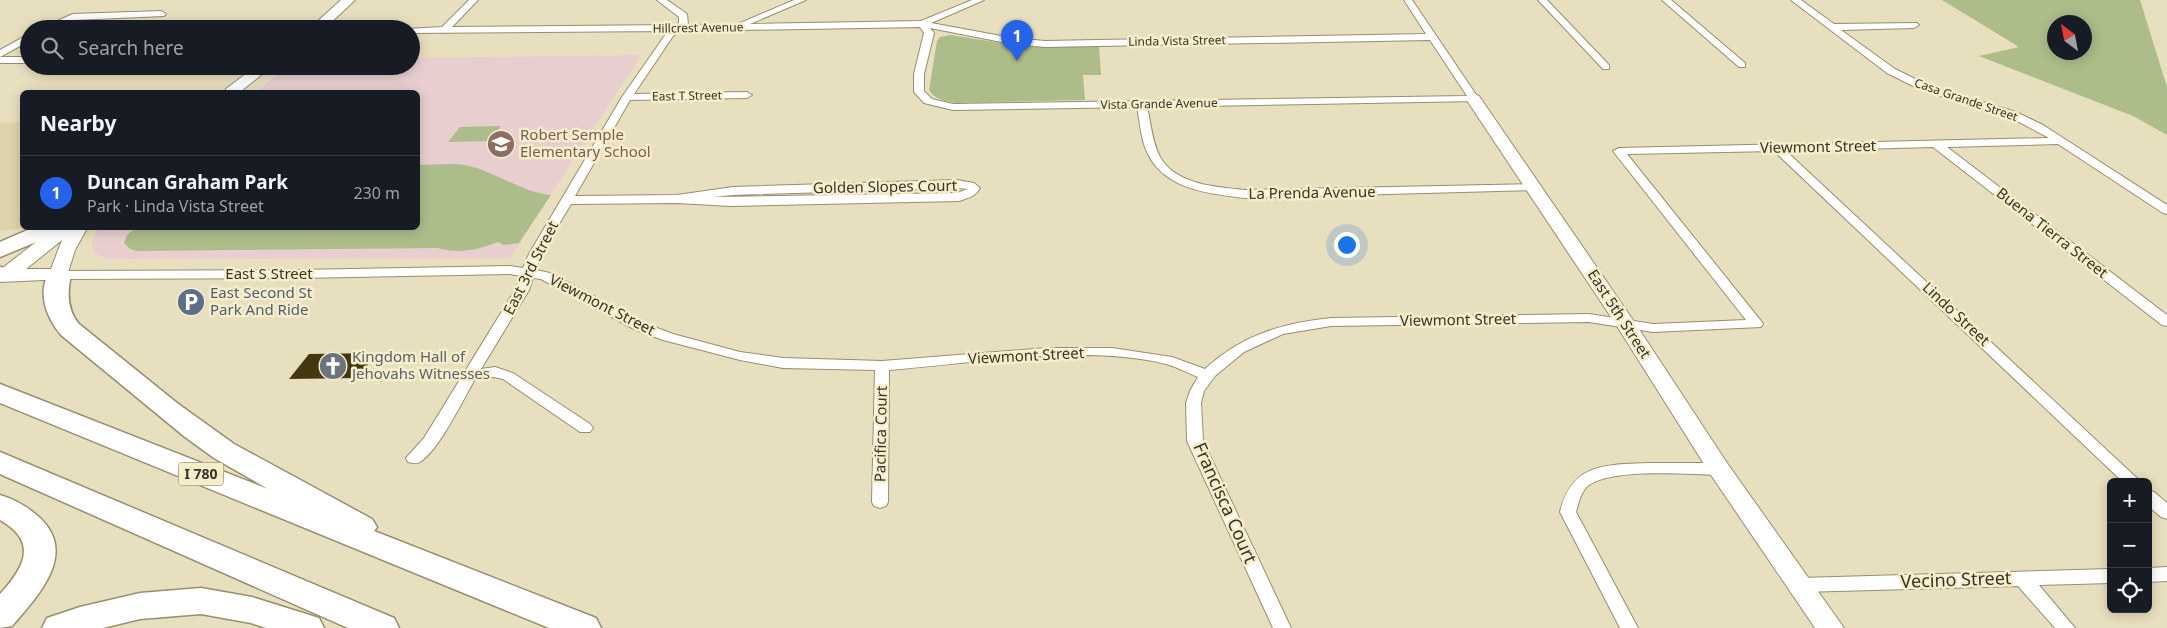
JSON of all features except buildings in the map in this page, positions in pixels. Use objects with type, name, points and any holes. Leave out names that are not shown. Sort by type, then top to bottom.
[{"type":"highway","points":[[0,250],[45,230]]},
{"type":"highway","points":[[59,275],[56,290],[56,306],[60,316],[66,326],[97,352],[224,451],[332,508],[402,555]]},
{"type":"highway","name":"I 780","points":[[0,393],[584,628]]},
{"type":"highway","points":[[0,462],[382,628]]},
{"type":"highway","points":[[0,506],[18,516],[38,535],[41,556],[28,585],[0,617]]},
{"type":"highway","points":[[59,628],[80,620],[140,606],[201,601],[252,610],[307,628]]},
{"type":"street","points":[[326,20],[349,0]]},
{"type":"street","points":[[444,30],[474,0]]},
{"type":"street","points":[[661,0],[684,16],[684,24],[679,28]]},
{"type":"street","points":[[735,27],[802,0]]},
{"type":"street","name":"Hillcrest Avenue","points":[[420,30],[923,24],[931,19],[980,0]]},
{"type":"street","name":"East 5th Street","points":[[1408,0],[1625,323],[1719,469],[1802,585],[1830,628]]},
{"type":"street","points":[[1542,0],[1606,67]]},
{"type":"street","points":[[1666,0],[1742,65]]},
{"type":"street","name":"Casa Grande Street","points":[[1795,0],[1891,71],[1924,88],[2012,114],[2063,142],[2167,210]]},
{"type":"street","points":[[66,20],[73,17],[161,14]]},
{"type":"street","name":"Linda Vista Street","points":[[923,24],[1012,41],[1045,44],[1432,37]]},
{"type":"street","name":"Vista Grande Avenue","points":[[923,24],[930,33],[920,74],[919,92],[928,101],[953,107],[1474,99]]},
{"type":"street","points":[[1832,27],[1914,25]]},
{"type":"street","name":"East 3rd Street","points":[[414,458],[430,442],[522,290],[530,273],[534,254],[626,97],[670,34],[679,28]]},
{"type":"street","points":[[0,54],[20,42]]},
{"type":"street","points":[[0,60],[20,60]]},
{"type":"street","points":[[234,90],[253,75]]},
{"type":"street","name":"East T Street","points":[[626,97],[746,95]]},
{"type":"street","name":"La Prenda Avenue","points":[[1141,104],[1154,156],[1159,164],[1186,182],[1211,189],[1245,194],[1535,188]]},
{"type":"street","name":"Viewmont Street","points":[[530,273],[545,276],[639,326],[706,348],[783,362],[882,366],[1047,352],[1112,352],[1142,355],[1172,362],[1207,375],[1245,346],[1271,333],[1302,325],[1331,322],[1589,318],[1653,328],[1756,324],[1619,151],[2063,142]]},
{"type":"street","name":"Buena Tierra Street","points":[[1937,145],[2167,322]]},
{"type":"street","name":"Lindo Street","points":[[1777,148],[2130,478]]},
{"type":"street","name":"Golden Slopes Court","points":[[567,200],[677,199],[731,202],[959,197],[972,192],[974,188],[970,185],[957,184],[742,191],[677,199]]},
{"type":"street","points":[[2,276],[61,230]]},
{"type":"street","points":[[59,275],[61,262],[70,240],[77,230]]},
{"type":"street","name":"East S Street","points":[[2,276],[299,274],[510,270],[530,273]]},
{"type":"street","name":"Pacifica Court","points":[[880,502],[882,366]]},
{"type":"street","points":[[472,375],[495,372],[508,376],[585,428]]},
{"type":"street","name":"Francisca Court","points":[[1207,375],[1196,392],[1194,406],[1195,441],[1282,628]]},
{"type":"street","points":[[1629,628],[1568,512],[1573,493],[1584,481],[1606,471],[1719,469]]},
{"type":"street","points":[[2152,500],[2167,514]]},
{"type":"street","points":[[2152,575],[2167,574]]},
{"type":"street","name":"Vecino Street","points":[[1802,585],[2107,576]]},
{"type":"street","points":[[2022,578],[2066,628]]},
{"type":"shaded area","name":"Robert Semple Elementary School","points":[[641,55],[510,258],[107,259],[94,253],[92,243],[96,230],[420,230],[420,90],[258,90],[277,75],[420,75],[420,58]]},
{"type":"shaded area","points":[[20,122],[20,229],[0,231],[0,123]]},
{"type":"green space","points":[[1942,0],[2140,0],[2167,87],[2167,135],[2133,116],[1979,56],[2019,47]]},
{"type":"green space","points":[[950,35],[1022,46],[1099,46],[1101,75],[1083,75],[1085,100],[956,103],[945,101],[934,96],[929,90],[937,41],[940,37]]},
{"type":"green space","points":[[501,126],[490,141],[448,142],[460,127]]},
{"type":"green space","points":[[420,165],[465,165],[529,190],[551,195],[519,243],[504,245],[498,242],[468,250],[453,251],[437,248],[137,251],[130,249],[124,243],[127,235],[133,230],[420,230]]},
{"type":"place","name":"Duncan Graham Park","points":[[1017,61]]},
{"type":"place","name":"Robert Semple Elementary School","points":[[501,144]]},
{"type":"place","name":"East Second St Park And Ride","points":[[191,302]]},
{"type":"place","name":"Kingdom Hall of Jehovahs Witnesses","points":[[333,366]]}]
